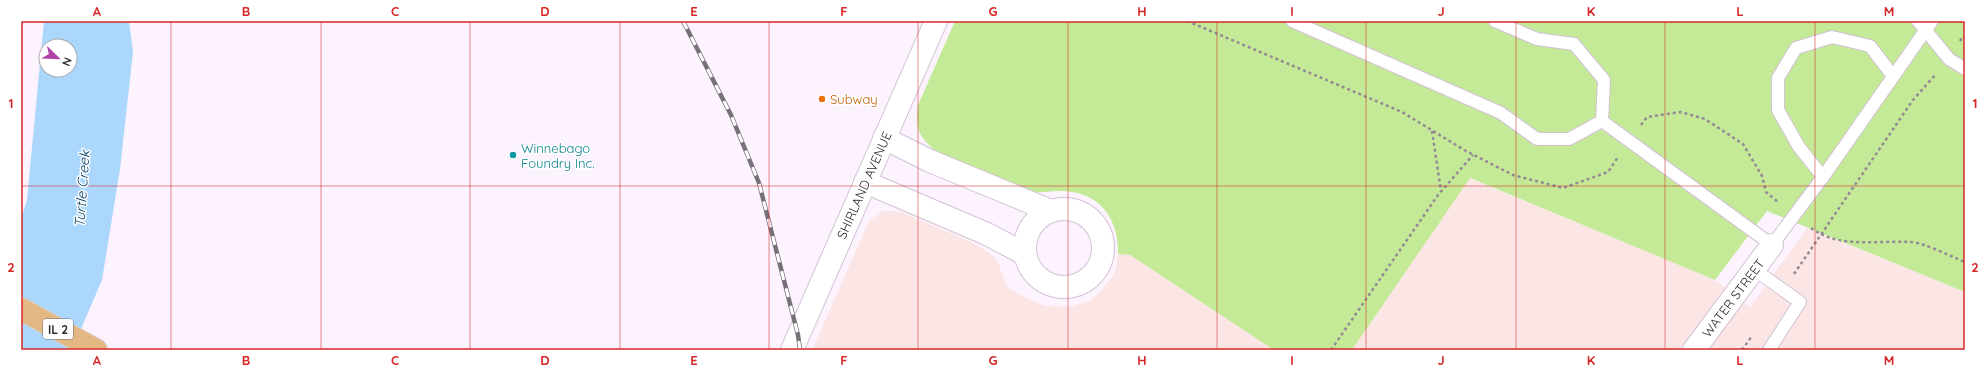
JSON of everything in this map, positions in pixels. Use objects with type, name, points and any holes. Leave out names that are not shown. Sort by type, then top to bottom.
[{"type":"main road","name":"IL 2","points":[[21,309],[96,350]]},
{"type":"street","name":"SHIRLAND AVENUE","points":[[792,350],[936,21]]},
{"type":"street","points":[[884,138],[937,164],[1051,211]]},
{"type":"street","points":[[865,182],[987,234],[1025,254]]},
{"type":"street","points":[[1064,208],[1078,211],[1090,218],[1099,228],[1103,240],[1104,252],[1100,265],[1093,275],[1084,283],[1072,287],[1059,288],[1047,284],[1037,277],[1029,267],[1025,254],[1025,241],[1030,228],[1039,217],[1051,211],[1064,208]]},
{"type":"street","name":"WATER STREET","points":[[1694,350],[1755,270],[1772,245]]},
{"type":"lane","points":[[1292,21],[1501,113],[1537,139],[1569,139],[1602,121]]},
{"type":"lane","points":[[1495,21],[1537,38],[1574,44],[1604,80],[1602,121]]},
{"type":"lane","points":[[1602,121],[1772,245],[1823,177],[1893,76],[1925,24],[1949,59],[1965,69]]},
{"type":"lane","points":[[1823,177],[1799,147],[1778,110],[1778,78],[1796,48],[1832,37],[1870,46],[1893,76]]},
{"type":"lane","points":[[1755,270],[1800,302],[1769,350]]},
{"type":"path","points":[[1784,290],[1913,100],[1949,59],[1963,36],[1965,37]]},
{"type":"path","points":[[1432,130],[1441,192]]},
{"type":"path","points":[[1331,350],[1441,192],[1473,155]]},
{"type":"path","points":[[1809,227],[1821,235],[1862,243],[1912,242],[1965,262]]},
{"type":"path","points":[[1742,350],[1754,332]]},
{"type":"shaded area","points":[[1469,178],[1715,280],[1750,307],[1807,228],[1965,292],[1965,350],[1352,350]]},
{"type":"shaded area","points":[[883,211],[904,213],[969,241],[990,253],[997,260],[1006,284],[1010,289],[1032,301],[1047,306],[1068,307],[1089,301],[1098,294],[1113,276],[1118,254],[1130,255],[1274,350],[812,350],[869,221]]},
{"type":"green space","points":[[955,21],[1965,21],[1965,292],[1767,211],[1715,280],[1470,178],[1352,350],[1274,350],[1130,255],[1118,254],[1115,228],[1110,217],[1094,200],[1084,195],[1072,192],[1030,191],[996,179],[940,154],[928,144],[918,128],[918,105]]},
{"type":"water","name":"Turtle Creek","points":[[44,21],[129,21],[133,52],[120,169],[102,280],[72,350],[21,350],[21,218],[27,200],[39,78],[78,78],[78,38],[42,38]]},
{"type":"railway","points":[[683,21],[731,115],[759,183],[798,335],[800,350]]},
{"type":"place","name":"Subway","points":[[822,99]]},
{"type":"place","name":"Winnebago Foundry Inc.","points":[[513,155]]}]
